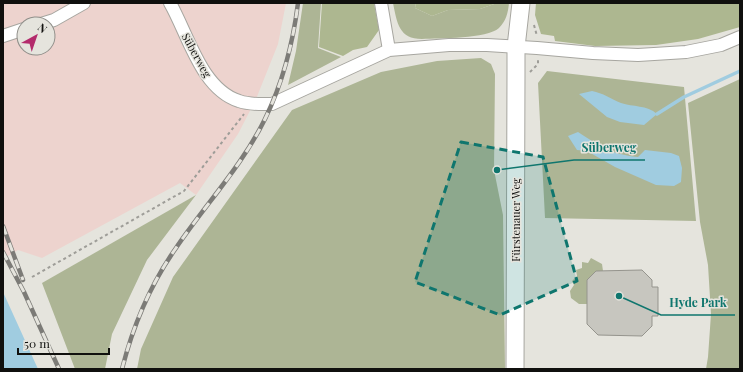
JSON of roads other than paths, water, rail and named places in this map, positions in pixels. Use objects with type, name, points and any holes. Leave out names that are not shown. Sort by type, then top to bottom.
[{"type":"street","points":[[56,19],[84,3]]},
{"type":"street","name":"Süberweg","points":[[170,3],[199,62],[211,80],[223,93],[238,101],[251,104],[272,104],[390,50],[449,44],[516,47]]},
{"type":"street","points":[[381,3],[390,50]]},
{"type":"street","name":"Fürstenauer Weg","points":[[515,369],[516,47],[521,3]]},
{"type":"street","points":[[3,36],[16,32]]},
{"type":"street","points":[[516,47],[638,55],[686,52],[721,45],[740,37]]},
{"type":"water","points":[[592,91],[621,103],[649,109],[657,114],[644,125],[620,122],[607,117],[579,94]]},
{"type":"water","points":[[578,132],[606,149],[628,156],[638,157],[645,150],[671,153],[679,156],[682,168],[681,182],[674,186],[656,185],[615,167],[587,151],[577,150],[568,136]]},
{"type":"water","points":[[3,292],[38,369],[3,369]]},
{"type":"waterway","points":[[657,114],[684,97],[740,71]]},
{"type":"railway","points":[[122,369],[131,337],[143,306],[158,276],[187,232],[223,185],[245,153],[265,119],[282,77],[293,33],[298,3]]},
{"type":"railway","points":[[3,226],[23,280]]},
{"type":"railway","points":[[3,252],[24,292],[59,369]]},
{"type":"place","name":"Süberweg","points":[[497,170]]},
{"type":"place","name":"Hyde Park","points":[[619,296]]}]
